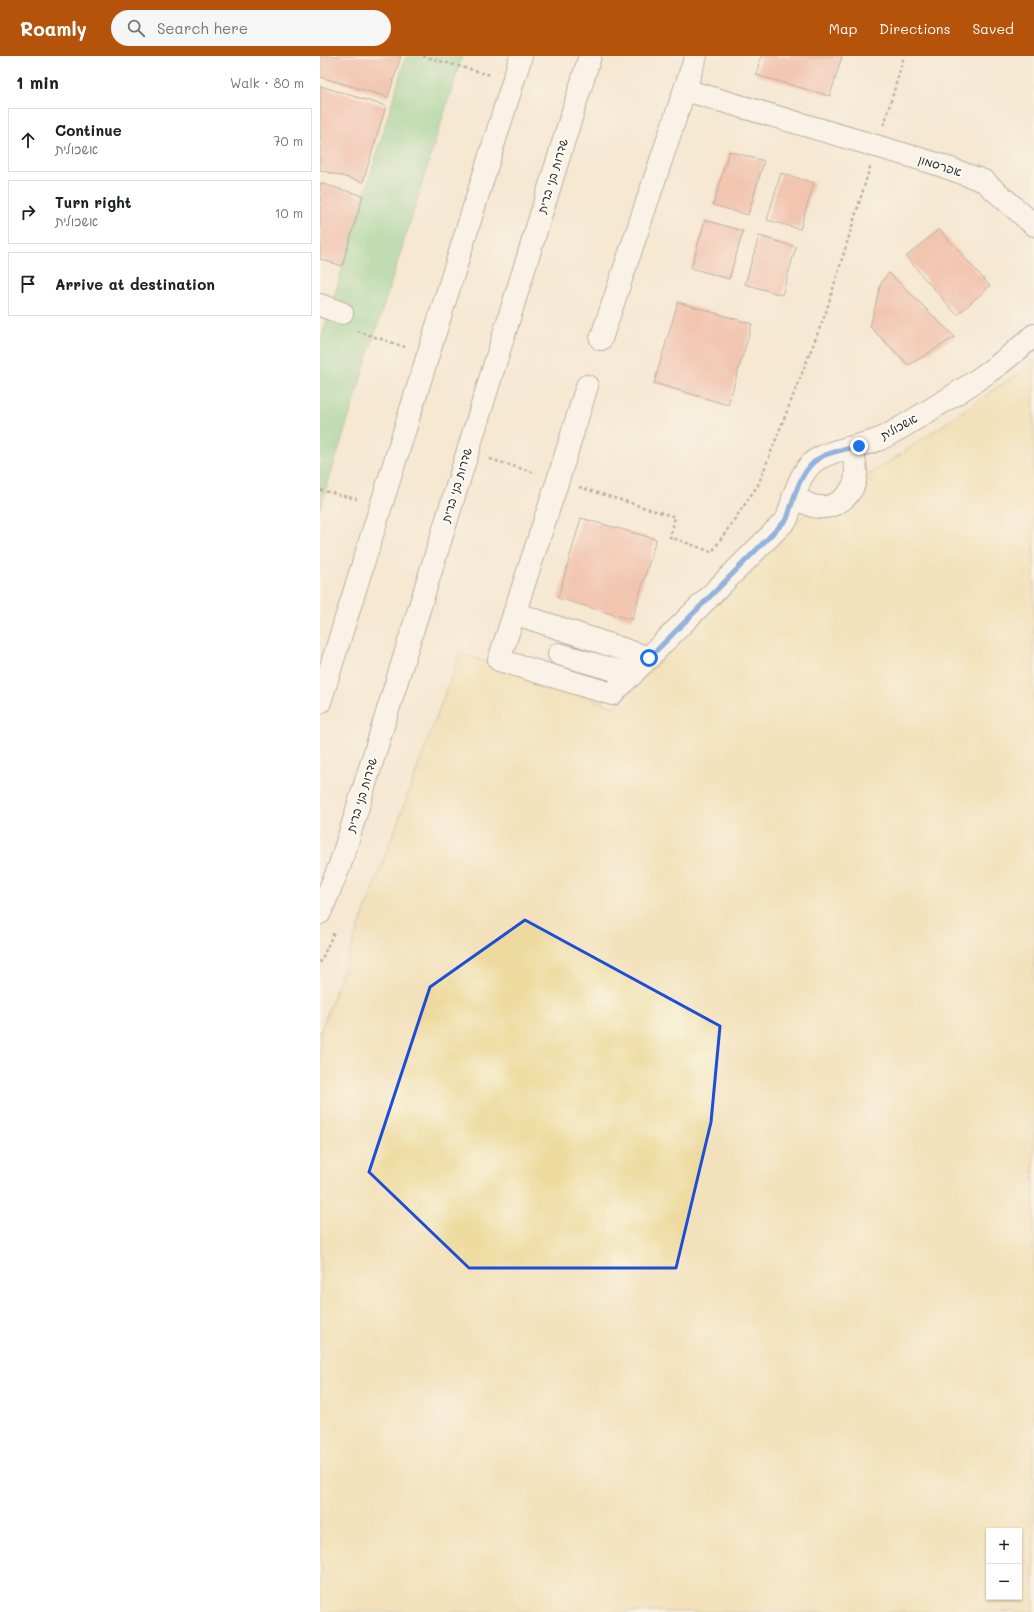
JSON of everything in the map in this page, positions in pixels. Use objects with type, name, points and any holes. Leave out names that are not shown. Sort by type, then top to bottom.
[{"type":"main road","points":[[320,702],[521,56]]},
{"type":"main road","name":"שדרות בני ברית","points":[[320,913],[340,866],[590,56]]},
{"type":"main road","points":[[601,339],[696,56]]},
{"type":"main road","name":"אפרסמון","points":[[685,90],[934,163],[984,181],[1034,225]]},
{"type":"main road","points":[[320,305],[342,313]]},
{"type":"main road","name":"אשכולית","points":[[514,613],[499,660],[612,694],[787,519],[793,498],[803,475],[816,461],[831,454],[881,439],[963,390],[1021,347],[1034,335]]},
{"type":"main road","points":[[587,386],[514,613],[649,658]]},
{"type":"main road","points":[[793,498],[814,506],[825,507],[838,504],[846,498],[853,487],[856,473],[852,448]]},
{"type":"main road","points":[[559,654],[632,675]]},
{"type":"path","points":[[423,56],[490,75]]},
{"type":"path","points":[[484,457],[675,517],[670,537],[712,552],[758,485],[826,312],[904,56]]},
{"type":"path","points":[[342,313],[338,325],[405,347]]},
{"type":"path","points":[[320,490],[357,500]]},
{"type":"highlighted area","points":[[525,920],[720,1026],[711,1122],[676,1268],[469,1268],[369,1172],[430,987]]},
{"type":"green space","points":[[406,56],[462,56],[320,509],[320,343]]},
{"type":"sand","points":[[1034,360],[1034,1612],[320,1612],[320,1033],[460,653],[615,707],[800,518],[889,462],[1023,370]]},
{"type":"building","points":[[320,56],[401,56],[388,97],[320,77]]},
{"type":"building","points":[[761,56],[842,56],[830,96],[756,75]]},
{"type":"building","points":[[320,86],[386,106],[363,182],[320,170]]},
{"type":"building","points":[[729,151],[764,161],[748,215],[713,205]]},
{"type":"building","points":[[781,173],[814,183],[800,229],[767,220]]},
{"type":"building","points":[[320,183],[363,196],[342,266],[320,259]]},
{"type":"building","points":[[705,220],[743,231],[729,279],[691,268]]},
{"type":"building","points":[[939,229],[990,286],[957,315],[906,257]]},
{"type":"building","points":[[759,236],[796,247],[782,295],[745,284]]},
{"type":"building","points":[[889,273],[955,337],[909,365],[870,327],[881,283]]},
{"type":"building","points":[[678,302],[752,324],[728,405],[654,383]]},
{"type":"building","points":[[581,518],[656,539],[632,620],[558,598]]},
{"type":"route","points":[[649,658],[787,519],[794,493],[803,475],[816,461],[831,454],[859,446]]}]
